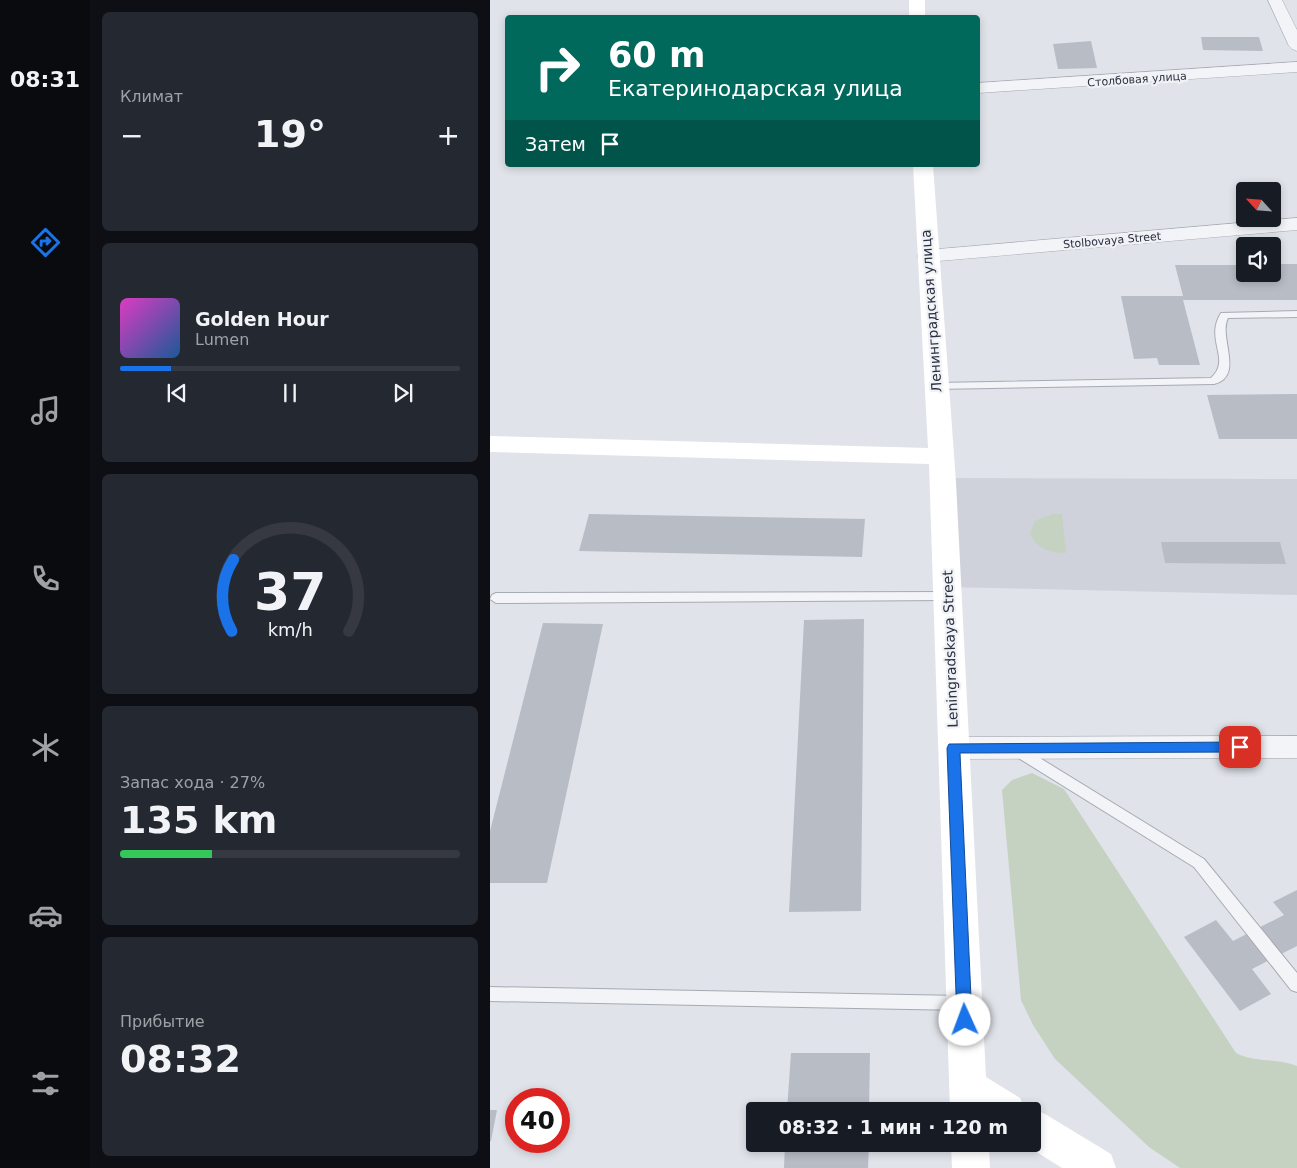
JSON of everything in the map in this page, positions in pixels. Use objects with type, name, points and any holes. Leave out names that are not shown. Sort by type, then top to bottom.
[{"type":"main road","points":[[916,0],[917,15]]},
{"type":"main road","name":"Ленинградская улица","points":[[923,167],[940,456]]},
{"type":"main road","points":[[490,444],[940,456]]},
{"type":"main road","name":"Leningradskaya Street","points":[[940,456],[945,511],[968,1099]]},
{"type":"main road","points":[[1041,1133],[1097,1168]]},
{"type":"main road","points":[[970,1152],[971,1168]]},
{"type":"street","points":[[1275,0],[1297,46]]},
{"type":"street","name":"Столбовая улица","points":[[980,88],[1297,67]]},
{"type":"street","name":"Stolbovaya Street","points":[[927,256],[1297,224]]},
{"type":"street","points":[[953,748],[1297,747]]},
{"type":"lane","points":[[936,386],[1214,381],[1223,376],[1227,366],[1219,330],[1220,322],[1224,315],[1297,314]]},
{"type":"lane","points":[[496,598],[947,596]]},
{"type":"lane","points":[[1013,747],[1199,863],[1297,985]]},
{"type":"lane","points":[[490,994],[964,1003]]},
{"type":"shaded area","points":[[943,478],[1297,479],[1297,595],[947,587]]},
{"type":"green space","points":[[1052,514],[1062,514],[1066,553],[1044,549],[1036,543],[1030,533],[1035,521]]},
{"type":"green space","points":[[1032,773],[1064,789],[1236,1053],[1251,1058],[1297,1066],[1297,1168],[1180,1168],[1149,1147],[1055,1059],[1033,1025],[1021,1000],[1002,790],[1012,780]]},
{"type":"building","points":[[1201,37],[1259,37],[1263,51],[1203,50]]},
{"type":"building","points":[[1091,41],[1097,68],[1058,69],[1053,44]]},
{"type":"building","points":[[1281,264],[1297,264],[1297,300],[1183,300],[1200,365],[1159,365],[1157,358],[1134,359],[1121,296],[1183,296],[1175,265],[1236,265],[1236,282],[1281,282]]},
{"type":"building","points":[[1297,394],[1297,439],[1219,439],[1207,395]]},
{"type":"building","points":[[589,514],[865,519],[862,557],[579,551]]},
{"type":"building","points":[[1161,542],[1280,542],[1286,564],[1165,563]]},
{"type":"building","points":[[864,619],[861,911],[789,912],[804,620]]},
{"type":"building","points":[[543,623],[603,624],[547,883],[490,883],[490,831]]},
{"type":"building","points":[[1297,890],[1297,946],[1252,969],[1271,994],[1240,1011],[1184,937],[1216,920],[1233,941],[1284,915],[1273,902]]},
{"type":"building","points":[[791,1053],[870,1053],[869,1102],[788,1102]]},
{"type":"building","points":[[490,1110],[497,1110],[491,1141],[490,1141]]},
{"type":"building","points":[[785,1152],[869,1152],[868,1168],[784,1168]]},
{"type":"route","points":[[965,1020],[953,748],[1240,747]]}]
